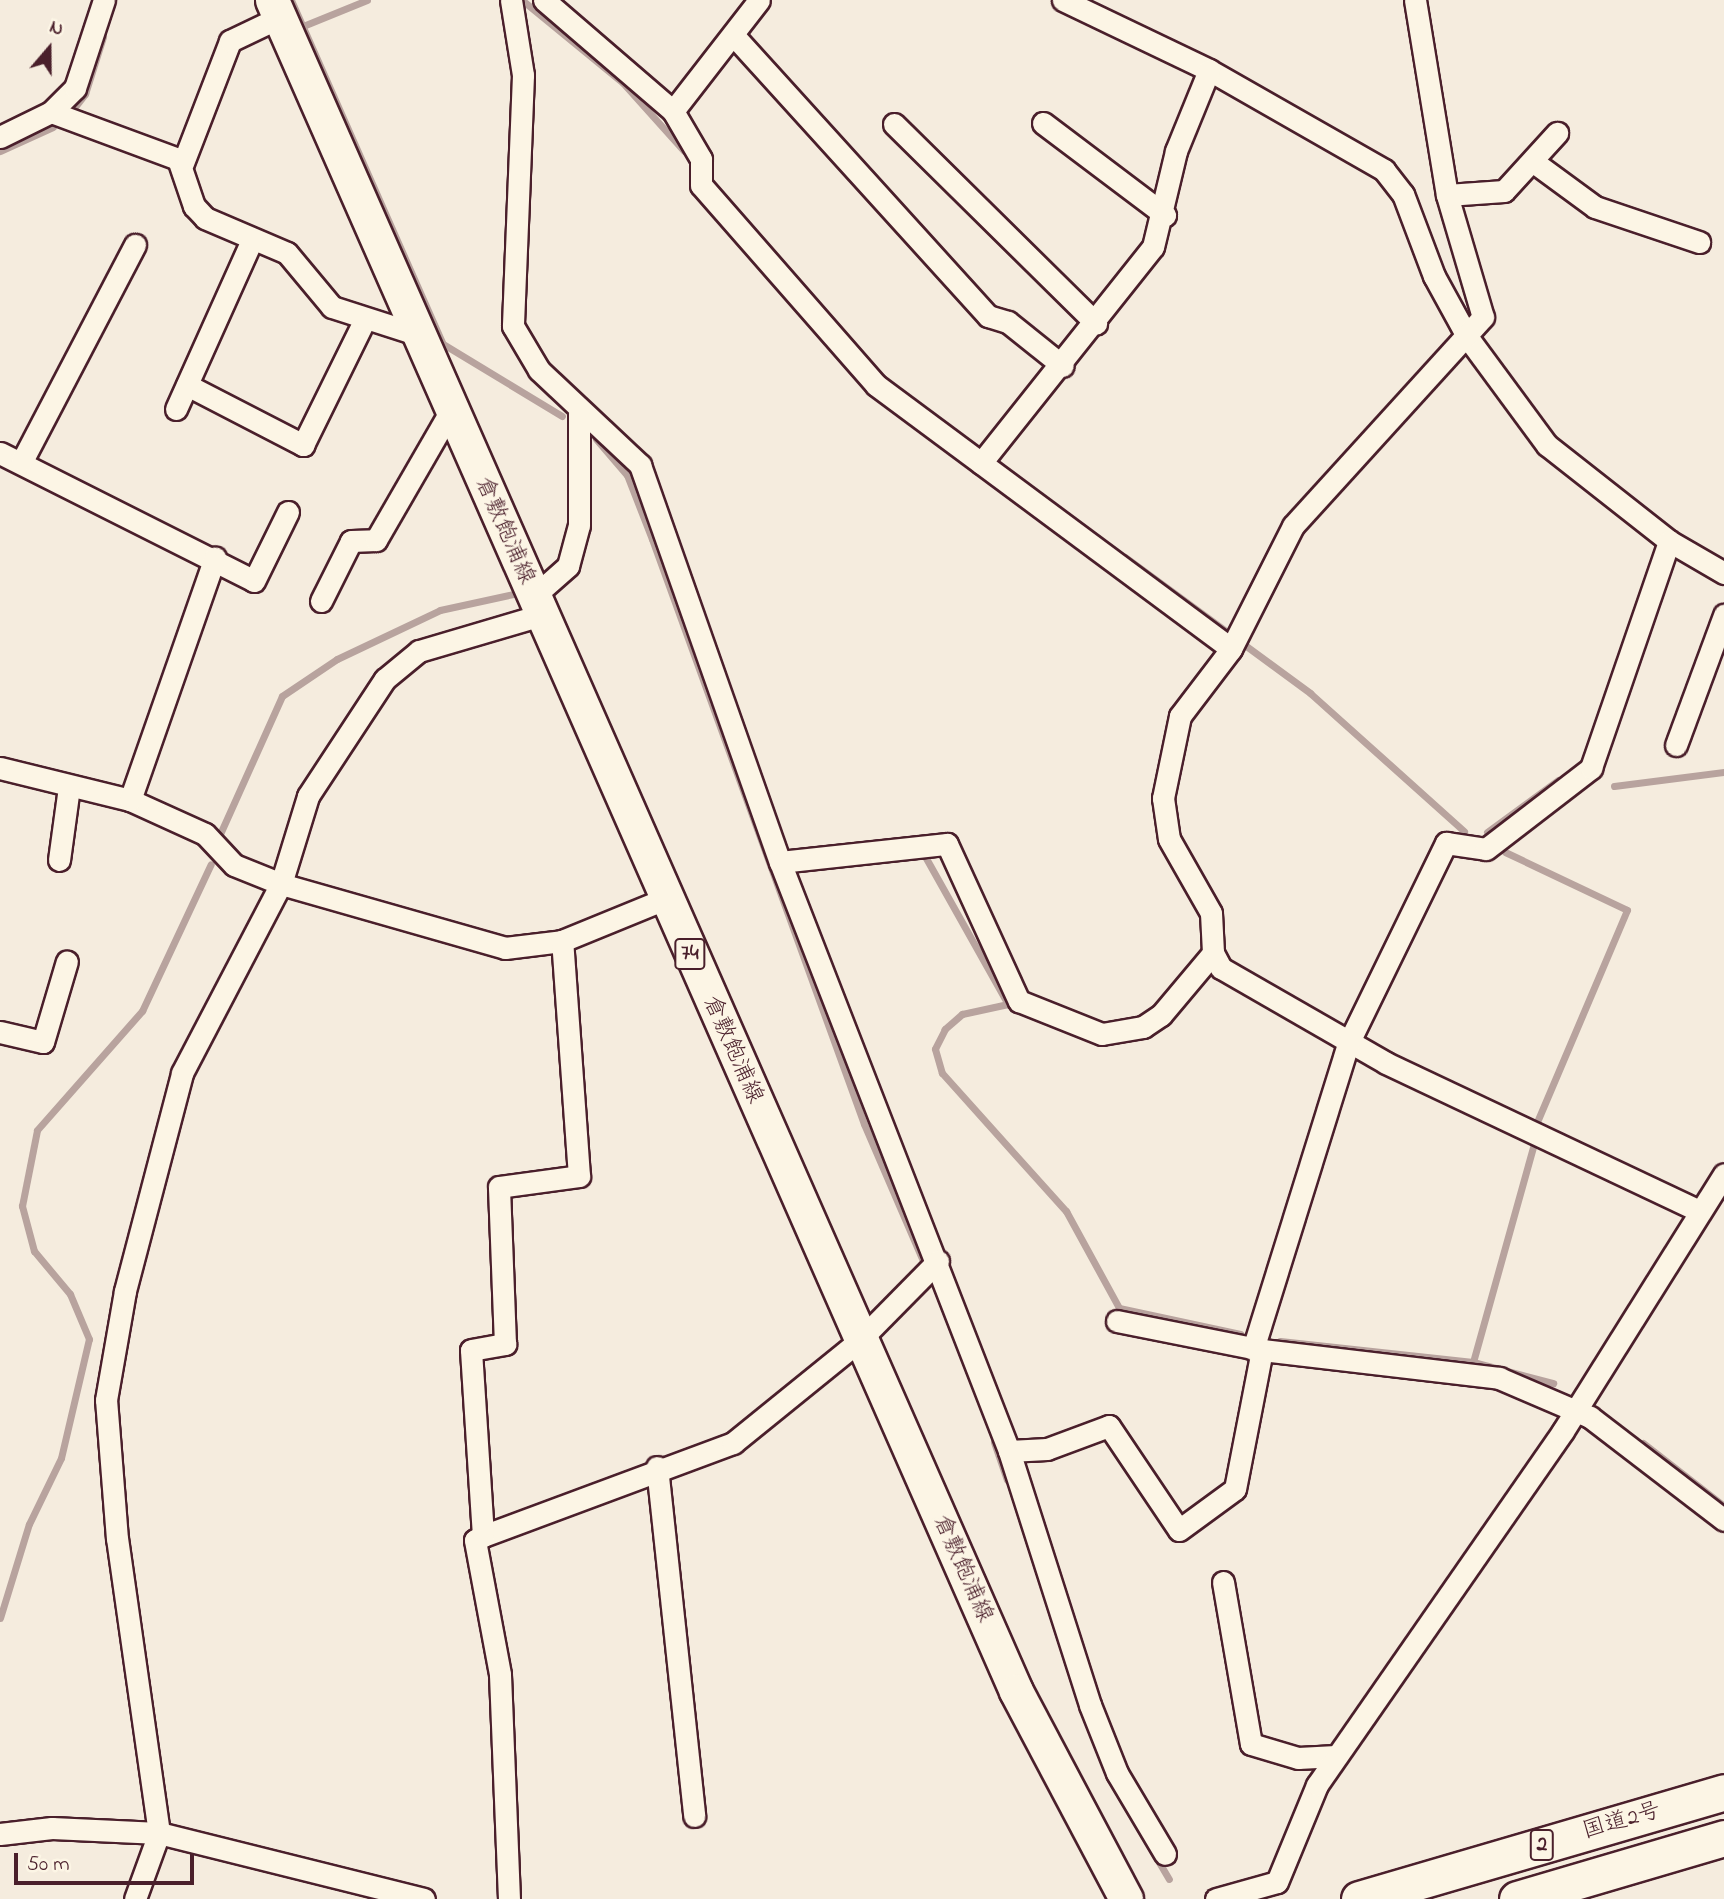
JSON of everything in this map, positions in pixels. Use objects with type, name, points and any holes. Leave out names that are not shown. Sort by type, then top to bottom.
[{"type":"highway","name":"国道2号","points":[[1359,1899],[1724,1792]]},
{"type":"highway","name":"国道2号","points":[[1517,1899],[1724,1838]]},
{"type":"main road","name":"倉敷飽浦線","points":[[276,9],[1016,1691],[1126,1899]]},
{"type":"street","points":[[0,136],[51,112],[75,88],[104,0]]},
{"type":"street","points":[[511,0],[523,75],[513,326],[521,347],[579,413],[612,434],[640,465],[780,862],[931,1266],[1009,1451],[1090,1705],[1117,1773],[1165,1854]]},
{"type":"street","points":[[544,0],[673,111],[701,159],[701,185],[876,385],[981,463],[1235,642]]},
{"type":"street","points":[[673,111],[735,37],[760,0]]},
{"type":"street","points":[[1063,0],[1209,70],[1384,170],[1403,194],[1434,276],[1468,338],[1547,445],[1670,541],[1724,573]]},
{"type":"street","points":[[1415,0],[1447,195],[1483,317],[1468,338],[1293,526],[1235,642],[1180,716],[1163,798],[1169,839],[1211,913],[1213,953],[1221,968],[1348,1044],[1699,1211]]},
{"type":"street","points":[[276,9],[230,41],[183,163],[199,212],[252,240],[287,253],[332,307],[364,321],[419,335]]},
{"type":"street","points":[[735,37],[988,316],[1008,322],[1063,366]]},
{"type":"street","points":[[981,463],[1063,366],[1153,247],[1165,215],[1176,150],[1209,70]]},
{"type":"street","points":[[51,112],[183,163]]},
{"type":"street","points":[[1043,123],[1165,215]]},
{"type":"street","points":[[894,124],[1096,323]]},
{"type":"street","points":[[1447,195],[1504,191],[1535,163],[1557,134]]},
{"type":"street","points":[[1535,163],[1595,207],[1699,242]]},
{"type":"street","points":[[176,409],[252,240]]},
{"type":"street","points":[[22,461],[135,245]]},
{"type":"street","points":[[187,385],[303,445],[364,321]]},
{"type":"street","points":[[321,601],[351,541],[376,540],[451,410]]},
{"type":"street","points":[[135,1899],[159,1833],[117,1539],[106,1400],[125,1291],[182,1073],[281,884],[307,796],[385,679],[419,651],[537,606],[568,566],[579,525],[579,413]]},
{"type":"street","points":[[0,453],[22,461],[215,557],[254,580],[288,512]]},
{"type":"street","points":[[1009,1451],[1047,1449],[1108,1426],[1179,1530],[1235,1489],[1258,1349],[1348,1044],[1446,843],[1486,849],[1591,768],[1670,541]]},
{"type":"street","points":[[130,800],[215,557]]},
{"type":"street","points":[[1675,745],[1724,615]]},
{"type":"street","points":[[0,768],[69,788],[130,800],[205,834],[234,865],[281,884],[505,948],[562,941],[666,899]]},
{"type":"street","points":[[59,860],[69,788]]},
{"type":"street","points":[[780,862],[947,844],[1019,1001],[1102,1034],[1143,1027],[1161,1015],[1213,953]]},
{"type":"street","points":[[483,1536],[471,1350],[505,1344],[499,1187],[579,1176],[562,941]]},
{"type":"street","points":[[0,1032],[43,1042],[67,961]]},
{"type":"street","points":[[1216,1899],[1277,1882],[1300,1819],[1336,1756],[1576,1409],[1724,1174]]},
{"type":"street","points":[[509,1899],[500,1674],[475,1540],[657,1467],[733,1443],[860,1340],[931,1266]]},
{"type":"street","points":[[1117,1321],[1258,1349],[1499,1378],[1576,1409],[1724,1520]]},
{"type":"street","points":[[657,1467],[694,1816]]},
{"type":"street","points":[[1223,1582],[1251,1744],[1298,1758],[1336,1756]]},
{"type":"street","points":[[0,1834],[52,1828],[159,1833],[424,1899]]},
{"type":"waterway","points":[[291,0],[443,344],[562,416]]},
{"type":"waterway","points":[[303,26],[367,0]]},
{"type":"waterway","points":[[522,0],[623,83],[684,151]]},
{"type":"waterway","points":[[74,108],[85,94],[103,37]]},
{"type":"waterway","points":[[0,151],[53,127]]},
{"type":"waterway","points":[[596,439],[627,475],[864,1124],[926,1268]]},
{"type":"waterway","points":[[1125,557],[1310,693],[1464,831]]},
{"type":"waterway","points":[[220,834],[282,696],[337,659],[440,610],[518,593]]},
{"type":"waterway","points":[[1614,786],[1724,772]]},
{"type":"waterway","points":[[1487,832],[1558,780]]},
{"type":"waterway","points":[[922,851],[1008,1004],[962,1014],[945,1029],[935,1049],[942,1073],[1066,1211],[1119,1308],[1240,1334]]},
{"type":"waterway","points":[[1505,852],[1627,910],[1537,1122]]},
{"type":"waterway","points":[[0,1618],[29,1524],[61,1458],[89,1339],[70,1294],[34,1251],[22,1206],[37,1130],[142,1011],[211,864]]},
{"type":"waterway","points":[[1280,1341],[1473,1362],[1534,1144]]},
{"type":"waterway","points":[[1473,1362],[1553,1383]]},
{"type":"waterway","points":[[994,1442],[1007,1480]]},
{"type":"waterway","points":[[1643,1443],[1724,1506]]},
{"type":"waterway","points":[[1110,1779],[1169,1879]]}]
